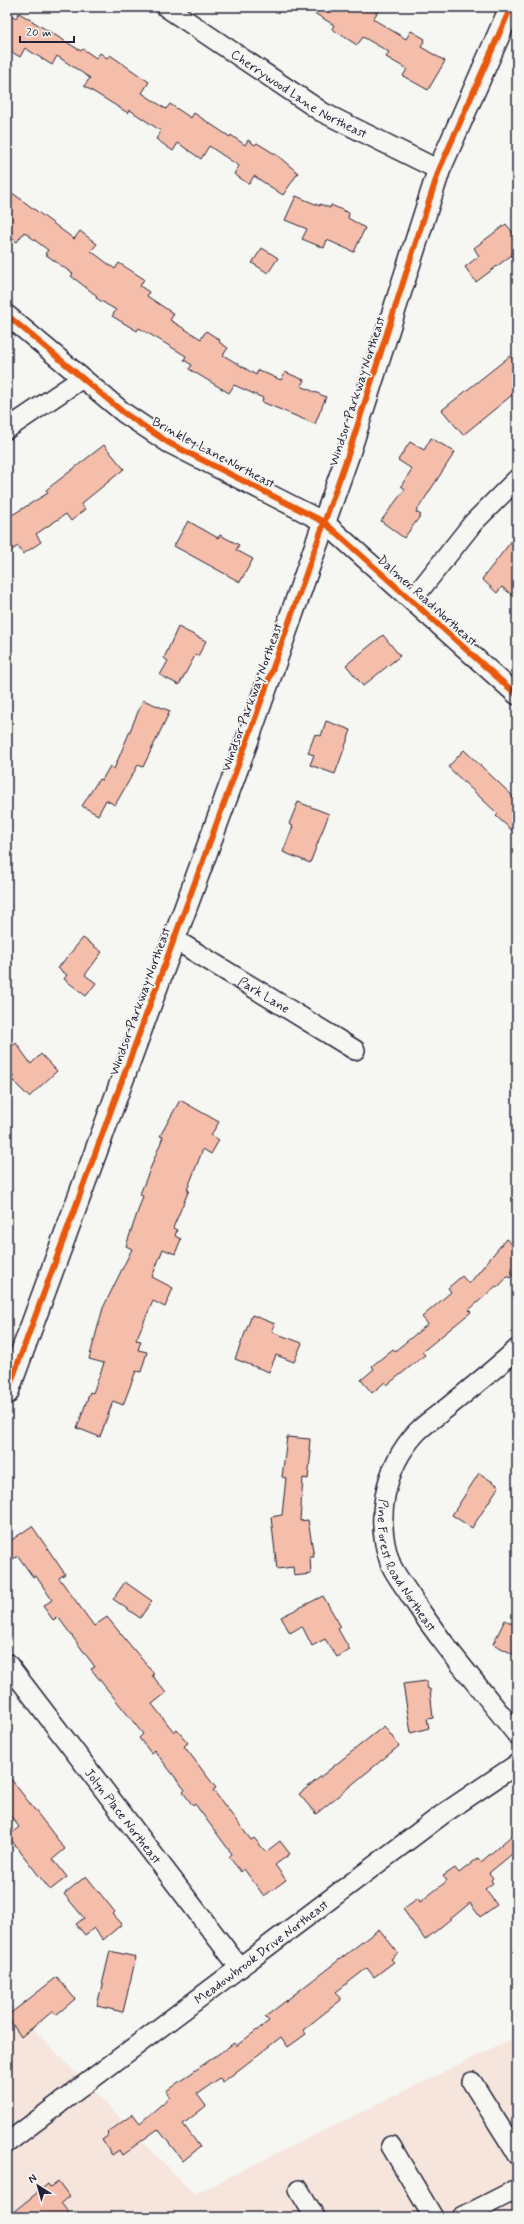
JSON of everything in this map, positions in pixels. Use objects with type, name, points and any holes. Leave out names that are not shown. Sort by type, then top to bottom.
[{"type":"street","name":"Cherrywood Lane Northeast","points":[[166,7],[322,112],[439,170]]},
{"type":"street","name":"Windsor Parkway Northeast","points":[[7,1394],[174,939],[349,452],[439,170],[511,7]]},
{"type":"street","name":"Brinkley Lane Northeast","points":[[7,315],[81,379],[124,413],[169,443],[324,522]]},
{"type":"street","points":[[7,429],[81,379]]},
{"type":"street","points":[[412,600],[473,523],[517,479]]},
{"type":"street","name":"Dalmer Road Northeast","points":[[324,522],[517,695]]},
{"type":"street","name":"Park Lane","points":[[174,939],[355,1050]]},
{"type":"street","name":"Pine Forest Road Northeast","points":[[517,1348],[498,1367],[418,1432],[402,1452],[391,1474],[385,1495],[383,1519],[385,1543],[392,1566],[425,1619],[517,1735]]},
{"type":"street","name":"Jolyn Place Northeast","points":[[7,1663],[240,1968]]},
{"type":"street","name":"Meadowbrook Drive Northeast","points":[[7,2143],[443,1814],[517,1764]]},
{"type":"street","points":[[472,2082],[517,2154]]},
{"type":"street","points":[[391,2146],[433,2217]]},
{"type":"street","points":[[462,2217],[517,2189]]},
{"type":"street","points":[[299,2190],[315,2217]]},
{"type":"shaded area","points":[[7,2002],[194,2194],[517,2036],[517,2217],[7,2217]]},
{"type":"building","points":[[304,7],[381,7],[373,19],[406,39],[411,31],[425,39],[421,47],[445,61],[428,90],[403,76],[407,69],[386,57],[389,52],[363,37],[357,45],[332,29],[334,25]]},
{"type":"building","points":[[7,12],[16,18],[19,13],[81,51],[83,49],[96,58],[100,53],[107,58],[110,55],[149,82],[142,93],[166,109],[170,104],[191,118],[194,113],[245,145],[248,140],[255,145],[257,143],[278,156],[298,173],[283,195],[254,176],[249,184],[234,174],[239,166],[209,146],[201,159],[178,143],[173,151],[156,139],[161,131],[130,110],[128,113],[84,86],[90,78],[57,56],[52,65],[25,48],[20,57],[7,49]]},
{"type":"building","points":[[7,189],[74,239],[80,231],[97,244],[91,251],[115,269],[119,263],[144,279],[140,286],[149,292],[147,296],[174,314],[170,320],[201,339],[206,331],[220,340],[219,342],[228,348],[223,355],[256,375],[258,370],[281,380],[285,372],[304,380],[301,386],[326,397],[315,424],[262,402],[263,398],[234,385],[229,393],[189,369],[192,365],[184,360],[186,356],[139,328],[137,331],[112,316],[116,310],[96,298],[97,296],[71,276],[73,274],[45,254],[48,250],[24,232],[17,242],[7,235]]},
{"type":"building","points":[[296,196],[320,206],[320,204],[330,208],[331,205],[349,213],[348,218],[365,228],[354,252],[327,240],[324,248],[302,239],[307,229],[285,220]]},
{"type":"building","points":[[506,224],[517,238],[517,251],[476,282],[465,267],[479,256],[474,248]]},
{"type":"building","points":[[262,248],[278,258],[268,273],[252,263]]},
{"type":"building","points":[[510,356],[517,365],[517,391],[463,435],[442,410]]},
{"type":"building","points":[[431,438],[455,452],[416,512],[421,515],[404,538],[381,521],[405,489],[401,486],[412,469],[398,460],[410,442],[424,450]]},
{"type":"building","points":[[104,445],[124,469],[81,504],[85,509],[71,521],[66,514],[36,534],[41,542],[23,554],[18,546],[7,553],[7,518],[48,493],[46,490]]},
{"type":"building","points":[[188,521],[218,538],[220,535],[239,545],[236,550],[253,559],[240,582],[174,546]]},
{"type":"building","points":[[517,534],[517,599],[502,587],[497,593],[482,579]]},
{"type":"building","points":[[178,627],[206,641],[198,656],[196,654],[179,685],[160,675],[168,661],[164,658]]},
{"type":"building","points":[[383,635],[400,656],[363,686],[346,665]]},
{"type":"building","points":[[143,700],[170,711],[143,767],[138,765],[115,805],[106,800],[98,815],[82,806],[99,779],[102,780],[110,766],[114,769]]},
{"type":"building","points":[[326,721],[351,730],[335,774],[310,765],[314,755],[308,753],[315,734],[321,736]]},
{"type":"building","points":[[464,750],[517,800],[517,835],[496,816],[498,814],[448,767]]},
{"type":"building","points":[[298,802],[329,814],[310,863],[283,852],[293,826],[289,824]]},
{"type":"building","points":[[83,938],[102,952],[85,975],[96,983],[86,996],[64,979],[67,975],[58,968]]},
{"type":"building","points":[[16,1043],[31,1064],[41,1054],[57,1071],[29,1097],[13,1081],[15,1079],[7,1068],[7,1050]]},
{"type":"building","points":[[180,1100],[219,1122],[211,1135],[219,1140],[211,1154],[203,1149],[187,1190],[189,1190],[173,1228],[177,1230],[175,1236],[181,1239],[175,1254],[163,1249],[152,1277],[173,1288],[165,1307],[153,1301],[136,1340],[141,1341],[138,1350],[147,1352],[141,1372],[136,1371],[123,1405],[113,1401],[100,1437],[77,1428],[90,1392],[93,1393],[104,1363],[89,1359],[103,1308],[132,1249],[126,1246],[143,1196],[140,1194],[163,1137],[160,1136]]},
{"type":"building","points":[[506,1239],[517,1248],[517,1270],[510,1278],[508,1276],[498,1287],[496,1286],[469,1310],[471,1312],[422,1352],[425,1355],[387,1385],[385,1382],[372,1393],[361,1380],[374,1369],[372,1366],[393,1349],[395,1351],[428,1324],[422,1317],[451,1292],[448,1288],[462,1276],[469,1284]]},
{"type":"building","points":[[252,1315],[275,1324],[272,1332],[302,1343],[294,1362],[276,1355],[269,1372],[235,1359]]},
{"type":"building","points":[[287,1437],[310,1439],[309,1451],[311,1451],[308,1479],[303,1478],[300,1521],[308,1520],[314,1557],[310,1557],[311,1574],[294,1576],[293,1567],[277,1569],[271,1517],[282,1515],[286,1478],[282,1477]]},
{"type":"building","points":[[479,1473],[499,1486],[472,1528],[452,1515]]},
{"type":"building","points":[[32,1526],[65,1574],[59,1578],[94,1626],[107,1617],[154,1674],[152,1675],[166,1693],[152,1704],[174,1732],[177,1730],[188,1743],[184,1746],[216,1788],[213,1790],[251,1840],[254,1838],[266,1852],[280,1841],[290,1854],[275,1865],[286,1880],[264,1896],[244,1869],[241,1872],[229,1857],[232,1854],[195,1804],[193,1806],[183,1792],[185,1790],[154,1750],[151,1753],[139,1738],[143,1734],[91,1669],[95,1667],[58,1617],[53,1620],[43,1606],[52,1600],[36,1576],[33,1577],[18,1556],[13,1559],[7,1550],[7,1543]]},
{"type":"building","points":[[125,1582],[152,1601],[140,1618],[113,1599]]},
{"type":"building","points":[[323,1596],[341,1627],[338,1629],[350,1650],[337,1657],[325,1639],[312,1646],[302,1626],[290,1633],[281,1617]]},
{"type":"building","points":[[505,1620],[517,1626],[517,1656],[493,1644]]},
{"type":"building","points":[[426,1681],[428,1689],[430,1689],[433,1718],[427,1719],[429,1728],[411,1733],[403,1684]]},
{"type":"building","points":[[384,1726],[399,1746],[316,1814],[299,1794]]},
{"type":"building","points":[[7,1774],[65,1849],[53,1859],[67,1877],[50,1890],[8,1836],[19,1827],[7,1811]]},
{"type":"building","points":[[517,1831],[517,1850],[489,1873],[493,1878],[491,1880],[493,1883],[485,1889],[497,1905],[480,1917],[470,1903],[425,1940],[403,1909],[418,1898],[420,1902],[447,1881],[443,1876],[455,1868],[459,1873],[478,1858],[481,1862]]},
{"type":"building","points":[[86,1876],[115,1912],[113,1914],[122,1924],[103,1940],[94,1928],[85,1935],[76,1924],[84,1918],[64,1894]]},
{"type":"building","points":[[379,1929],[398,1953],[391,1959],[394,1962],[374,1977],[367,1968],[336,1992],[341,2000],[303,2030],[306,2034],[288,2047],[281,2037],[223,2082],[220,2078],[197,2094],[206,2106],[183,2124],[200,2147],[183,2161],[158,2129],[122,2155],[119,2150],[112,2155],[102,2140],[109,2135],[107,2133],[133,2114],[140,2123],[170,2097],[166,2091],[234,2043],[236,2046],[269,2021],[265,2017]]},
{"type":"building","points":[[110,1951],[136,1957],[123,2012],[97,2006]]},
{"type":"building","points":[[57,1977],[75,1999],[56,2015],[53,2011],[21,2037],[7,2016]]},
{"type":"building","points":[[58,2181],[69,2196],[61,2203],[72,2217],[7,2217],[48,2184],[50,2187]]},
{"type":"cycle path","points":[[7,1393],[251,730],[349,452],[439,170],[511,7]]},
{"type":"cycle path","points":[[7,315],[124,413],[169,443],[324,522],[517,695]]}]
